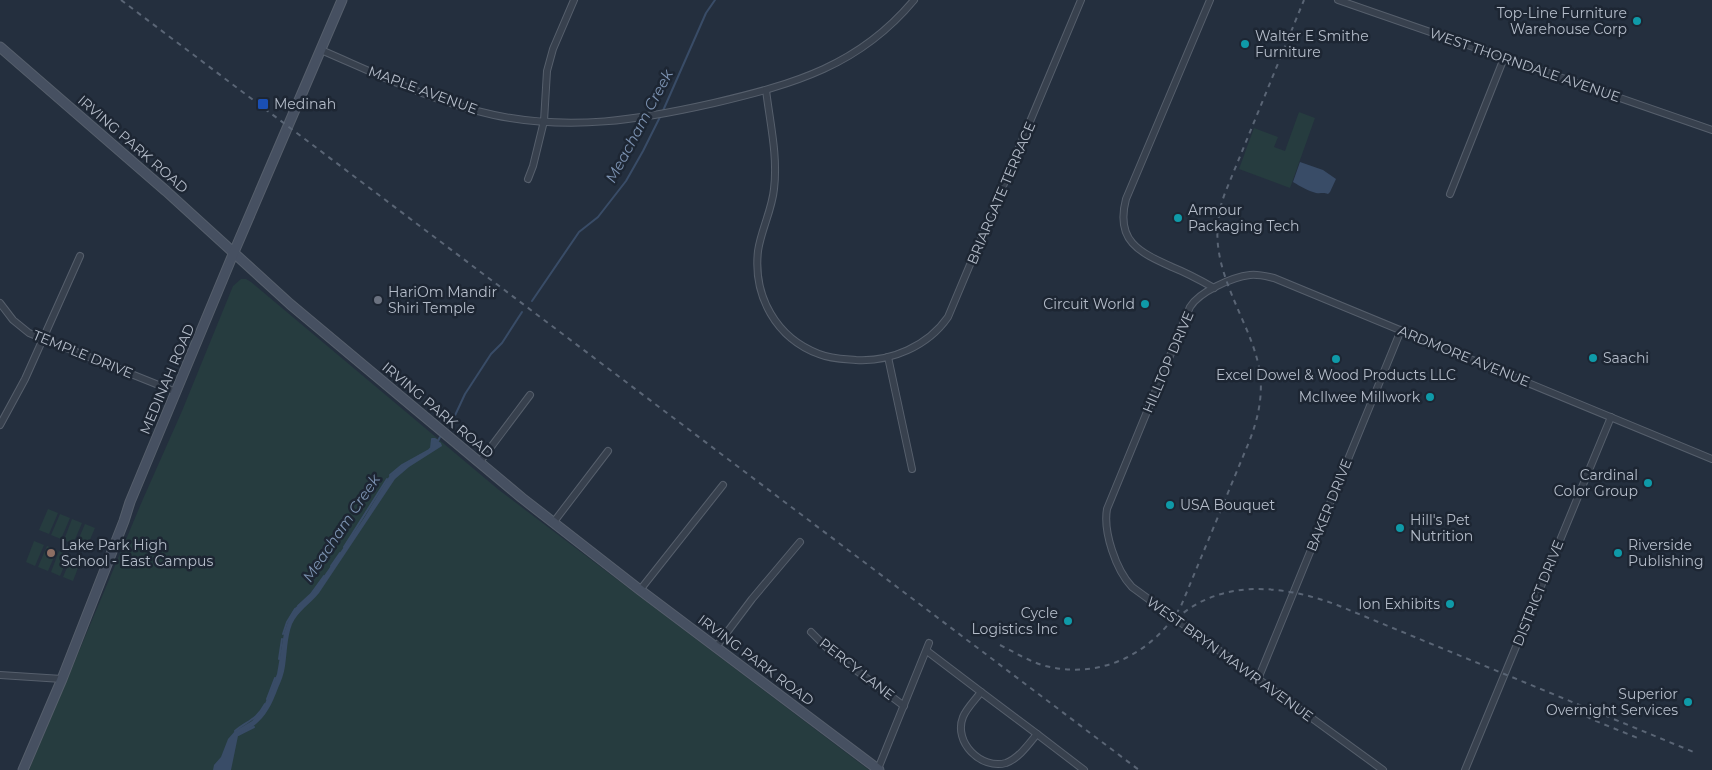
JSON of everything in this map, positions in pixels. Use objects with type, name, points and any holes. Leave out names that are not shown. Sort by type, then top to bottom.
[{"type":"main road","name":"MEDINAH ROAD","points":[[22,770],[62,679],[130,502],[342,0]]},
{"type":"main road","name":"IRVING PARK ROAD","points":[[0,47],[234,252],[290,304],[553,523],[878,770]]},
{"type":"street","points":[[528,179],[544,121],[547,71],[553,49],[574,0]]},
{"type":"street","name":"MAPLE AVENUE","points":[[321,50],[452,104],[494,115],[544,121],[593,123],[670,113],[766,90],[815,74],[838,62],[882,32],[914,0]]},
{"type":"street","name":"BRIARGATE TERRACE","points":[[766,90],[774,144],[775,172],[771,207],[758,253],[757,272],[761,294],[769,312],[786,334],[804,347],[819,354],[837,359],[868,360],[888,357],[923,343],[938,330],[948,317],[1081,0]]},
{"type":"street","points":[[1210,0],[1126,199],[1123,220],[1127,236],[1136,249],[1145,255],[1198,278],[1214,288]]},
{"type":"street","name":"WEST THORNDALE AVENUE","points":[[1338,0],[1712,130]]},
{"type":"street","points":[[1450,194],[1504,58]]},
{"type":"street","points":[[0,425],[43,339],[80,256]]},
{"type":"street","name":"ARDMORE AVENUE","points":[[1214,288],[1244,276],[1260,274],[1274,278],[1712,459]]},
{"type":"street","name":"HILLTOP DRIVE","points":[[1107,526],[1106,514],[1109,503],[1190,307],[1195,300],[1214,288]]},
{"type":"street","name":"TEMPLE DRIVE","points":[[0,303],[13,320],[29,333],[176,392]]},
{"type":"street","name":"BAKER DRIVE","points":[[1258,679],[1401,330]]},
{"type":"street","points":[[888,357],[912,469]]},
{"type":"street","points":[[479,462],[530,395]]},
{"type":"street","name":"DISTRICT DRIVE","points":[[1465,770],[1611,417]]},
{"type":"street","points":[[553,523],[608,451]]},
{"type":"street","points":[[640,590],[723,485]]},
{"type":"street","name":"WEST BRYN MAWR AVENUE","points":[[1107,526],[1118,568],[1132,587],[1383,770]]},
{"type":"street","points":[[716,647],[752,599],[800,542]]},
{"type":"street","name":"PERCY LANE","points":[[810,632],[829,650],[904,706]]},
{"type":"street","points":[[878,770],[929,644]]},
{"type":"street","points":[[926,651],[1084,770]]},
{"type":"street","points":[[0,675],[62,679]]},
{"type":"street","points":[[981,692],[963,717],[961,731],[965,746],[976,758],[991,764],[1006,763],[1018,756],[1037,734]]},
{"type":"green space","points":[[1299,112],[1315,118],[1290,188],[1239,169],[1254,128],[1278,137],[1274,147],[1285,151]]},
{"type":"green space","points":[[241,279],[251,282],[499,490],[869,770],[29,770],[182,411],[233,286]]},
{"type":"green space","points":[[48,509],[58,513],[49,534],[39,530]]},
{"type":"green space","points":[[60,514],[70,518],[61,539],[51,535]]},
{"type":"green space","points":[[72,519],[82,523],[73,544],[64,540]]},
{"type":"green space","points":[[85,524],[95,528],[86,549],[76,545]]},
{"type":"green space","points":[[34,541],[44,545],[35,566],[26,562]]},
{"type":"green space","points":[[47,546],[57,550],[48,571],[38,567]]},
{"type":"green space","points":[[59,551],[69,555],[60,576],[51,572]]},
{"type":"green space","points":[[72,556],[81,560],[73,581],[63,577]]},
{"type":"water","points":[[1300,162],[1323,170],[1336,179],[1328,194],[1313,192],[1293,182]]},
{"type":"water","name":"Meacham Creek","points":[[432,439],[441,443],[442,446],[409,467],[395,479],[319,593],[295,619],[289,634],[283,675],[271,704],[259,721],[238,736],[231,770],[213,770],[214,765],[221,757],[228,739],[235,731],[252,721],[264,706],[277,674],[284,633],[295,608],[311,594],[319,583],[364,518],[390,475],[402,465],[429,450]]},
{"type":"waterway","name":"Meacham Creek","points":[[662,113],[706,13],[715,0]]},
{"type":"waterway","name":"Meacham Creek","points":[[532,301],[579,232],[598,217],[626,181],[660,117]]},
{"type":"waterway","name":"Meacham Creek","points":[[451,424],[465,394],[522,312]]},
{"type":"waterway","name":"Meacham Creek","points":[[390,475],[402,465],[429,450],[432,439],[438,441],[440,437]]},
{"type":"waterway","name":"Meacham Creek","points":[[344,547],[387,479]]},
{"type":"waterway","name":"Meacham Creek","points":[[331,566],[340,553]]},
{"type":"waterway","name":"Meacham Creek","points":[[298,606],[311,594],[324,576]]},
{"type":"waterway","name":"Meacham Creek","points":[[283,634],[287,622],[295,609]]},
{"type":"waterway","name":"Meacham Creek","points":[[279,659],[282,639]]},
{"type":"waterway","name":"Meacham Creek","points":[[267,699],[275,678]]},
{"type":"waterway","name":"Meacham Creek","points":[[235,731],[262,710],[265,704]]},
{"type":"waterway","name":"Meacham Creek","points":[[238,735],[254,727]]},
{"type":"railway","points":[[121,0],[1139,770]]},
{"type":"railway","points":[[1000,645],[1042,665],[1063,669],[1103,666],[1122,660],[1155,638],[1181,606],[1249,442],[1255,425],[1260,399],[1261,381],[1256,355],[1221,262],[1217,229],[1220,212],[1225,193],[1304,0]]},
{"type":"railway","points":[[1176,619],[1194,606],[1213,597],[1233,591],[1275,590],[1317,598],[1696,753]]},
{"type":"railway","points":[[1569,706],[1591,719],[1640,739]]},
{"type":"place","name":"Top-Line Furniture Warehouse Corp","points":[[1637,21]]},
{"type":"place","name":"Walter E Smithe Furniture","points":[[1245,44]]},
{"type":"place","name":"Medinah","points":[[263,104]]},
{"type":"place","name":"Armour Packaging Tech","points":[[1178,218]]},
{"type":"place","name":"HariOm Mandir Shiri Temple","points":[[378,300]]},
{"type":"place","name":"Circuit World","points":[[1145,304]]},
{"type":"place","name":"Saachi","points":[[1593,358]]},
{"type":"place","name":"Excel Dowel & Wood Products LLC","points":[[1336,359]]},
{"type":"place","name":"McIlwee Millwork","points":[[1430,397]]},
{"type":"place","name":"Cardinal Color Group","points":[[1648,483]]},
{"type":"place","name":"USA Bouquet","points":[[1170,505]]},
{"type":"place","name":"Hill's Pet Nutrition","points":[[1400,528]]},
{"type":"place","name":"Lake Park High School - East Campus","points":[[51,553]]},
{"type":"place","name":"Riverside Publishing","points":[[1618,553]]},
{"type":"place","name":"Ion Exhibits","points":[[1450,604]]},
{"type":"place","name":"Cycle Logistics Inc","points":[[1068,621]]},
{"type":"place","name":"Superior Overnight Services","points":[[1688,702]]}]
